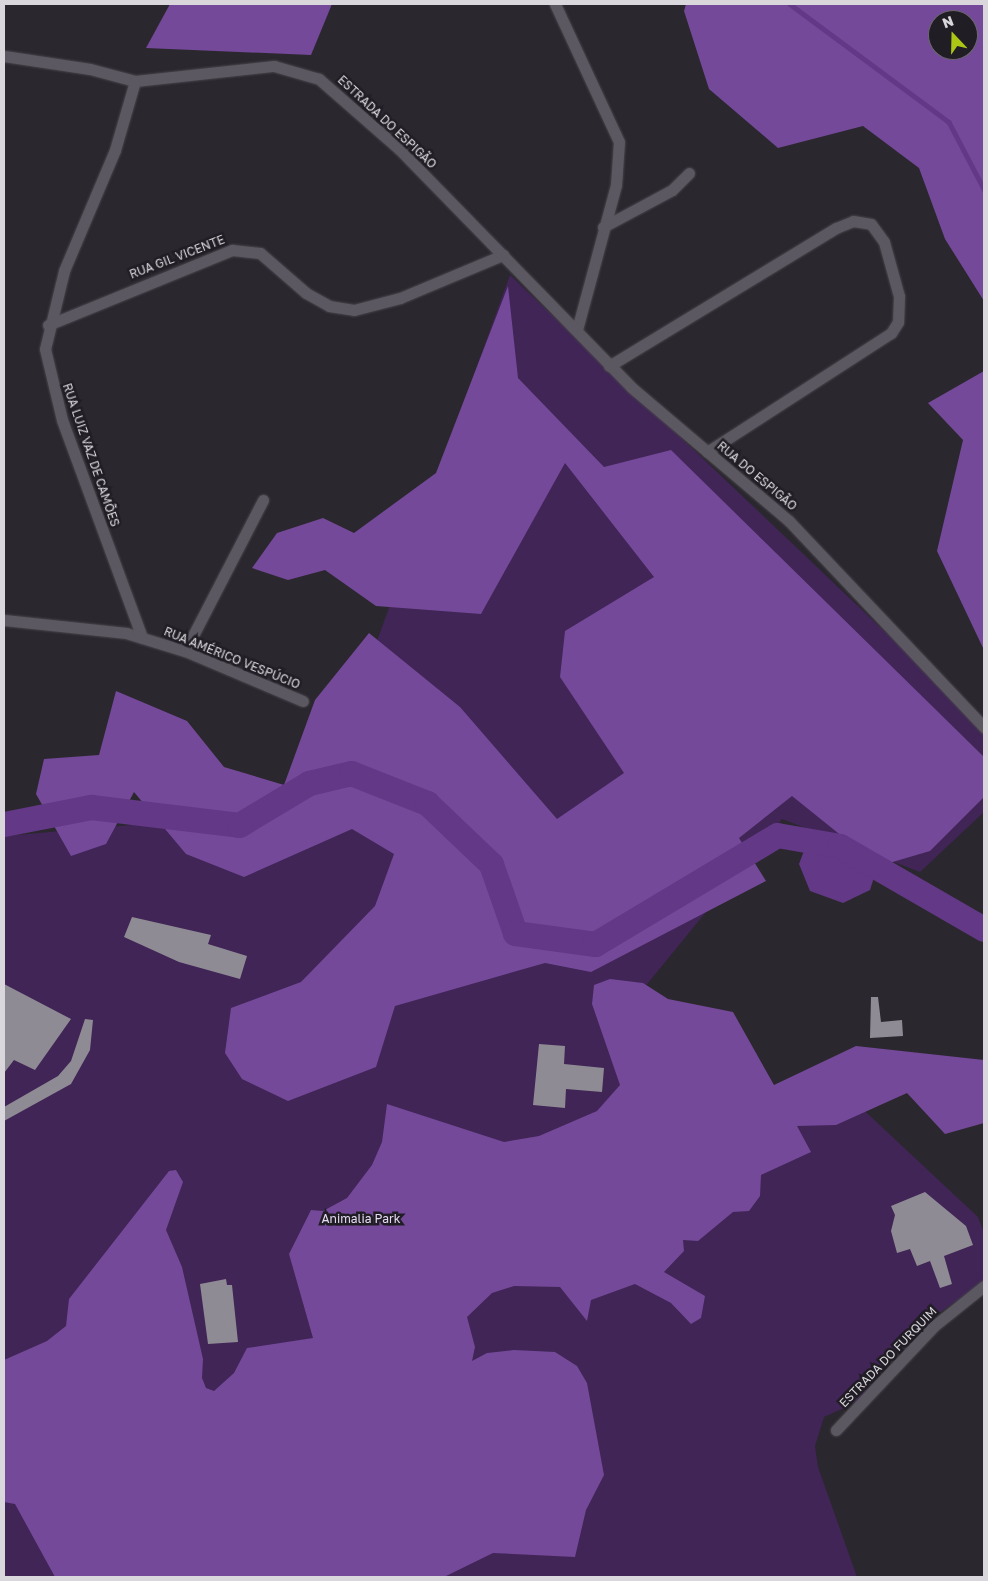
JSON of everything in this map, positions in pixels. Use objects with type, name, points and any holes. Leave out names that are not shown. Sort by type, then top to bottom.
[{"type":"street","points":[[555,4],[619,142],[616,185],[603,227],[577,330]]},
{"type":"street","points":[[4,56],[90,69],[135,81]]},
{"type":"street","name":"ESTRADA DO ESPIGÃO","points":[[135,81],[274,66],[319,79],[399,150],[503,255]]},
{"type":"street","name":"RUA LUIZ VAZ DE CAMÕES","points":[[135,81],[115,150],[64,271],[48,325],[45,350],[55,398],[142,638]]},
{"type":"street","points":[[603,227],[672,190],[689,173]]},
{"type":"street","points":[[609,366],[836,228],[853,221],[871,224],[884,242],[899,296],[898,322],[891,333],[707,452]]},
{"type":"street","name":"RUA GIL VICENTE","points":[[48,325],[232,250],[260,253],[321,302],[354,310],[400,298],[503,255]]},
{"type":"street","name":"RUA DO ESPIGÃO","points":[[503,255],[577,330],[609,366],[789,521],[984,727]]},
{"type":"street","points":[[185,652],[264,500]]},
{"type":"street","name":"RUA AMÉRICO VESPÚCIO","points":[[4,620],[142,638],[185,652],[303,701]]},
{"type":"street","name":"ESTRADA DO FURQUIM","points":[[836,1430],[934,1326],[984,1286]]},
{"type":"green space","points":[[170,4],[332,4],[311,55],[146,48]]},
{"type":"green space","points":[[686,4],[984,4],[984,301],[945,239],[919,168],[863,126],[778,148],[709,89],[684,11]]},
{"type":"green space","name":"Animalia Park","points":[[510,275],[984,726],[984,812],[920,872],[782,819],[639,994],[766,1098],[838,1086],[978,1217],[984,1233],[984,1282],[920,1326],[889,1357],[859,1401],[824,1417],[815,1446],[818,1467],[857,1577],[4,1577],[4,836],[294,811],[357,696]]},
{"type":"green space","points":[[508,286],[518,378],[604,467],[671,450],[984,757],[984,797],[930,851],[879,866],[792,796],[739,838],[766,881],[591,972],[545,963],[395,1006],[376,1067],[288,1101],[242,1079],[225,1053],[231,1008],[301,982],[375,906],[394,854],[352,829],[244,877],[186,854],[134,792],[106,844],[71,856],[36,794],[44,759],[99,755],[116,691],[187,721],[224,767],[284,785],[315,700],[369,633],[460,707],[557,819],[624,773],[560,677],[565,631],[654,577],[565,463],[481,614],[376,606],[325,570],[288,580],[252,568],[277,533],[323,518],[354,533],[436,473]]},
{"type":"green space","points":[[984,371],[984,650],[937,551],[963,440],[928,403]]},
{"type":"green space","points":[[610,979],[643,983],[668,999],[733,1012],[774,1085],[856,1046],[984,1060],[984,1123],[945,1134],[907,1093],[836,1125],[797,1126],[811,1152],[761,1175],[760,1196],[749,1211],[733,1212],[698,1241],[683,1240],[684,1251],[664,1272],[705,1296],[701,1318],[691,1324],[671,1303],[635,1284],[591,1300],[587,1321],[560,1287],[514,1286],[492,1293],[467,1317],[475,1347],[472,1361],[487,1353],[514,1350],[555,1352],[577,1366],[587,1383],[604,1475],[586,1510],[575,1557],[493,1553],[444,1577],[55,1577],[15,1504],[4,1502],[4,1360],[47,1341],[66,1326],[69,1299],[169,1171],[176,1170],[183,1182],[166,1230],[182,1267],[203,1359],[202,1378],[206,1388],[214,1391],[234,1373],[247,1348],[313,1338],[289,1254],[311,1210],[323,1211],[347,1198],[372,1165],[382,1142],[387,1104],[504,1142],[539,1136],[597,1111],[620,1085],[592,1004],[594,985]]},
{"type":"shaded area","points":[[808,840],[840,846],[877,868],[870,890],[843,903],[810,891],[799,864]]},
{"type":"building","points":[[132,917],[211,935],[208,944],[247,956],[240,979],[179,962],[124,937]]},
{"type":"building","points":[[4,984],[71,1019],[35,1070],[14,1060],[4,1073]]},
{"type":"building","points":[[871,997],[878,997],[881,1022],[902,1020],[903,1036],[870,1038]]},
{"type":"building","points":[[85,1019],[93,1020],[90,1050],[71,1084],[4,1121],[4,1107],[58,1076],[71,1061]]},
{"type":"building","points":[[539,1044],[565,1046],[564,1064],[604,1068],[602,1092],[566,1089],[565,1108],[533,1105]]},
{"type":"building","points":[[925,1192],[966,1226],[973,1245],[944,1256],[952,1284],[940,1288],[930,1261],[917,1266],[910,1249],[897,1253],[891,1231],[895,1215],[891,1206]]},
{"type":"building","points":[[226,1279],[227,1285],[232,1285],[238,1342],[208,1344],[200,1284]]},
{"type":"waterway","points":[[790,4],[949,122],[984,189]]},
{"type":"waterway","points":[[4,824],[91,807],[239,825],[309,783],[351,773],[427,803],[491,864],[515,933],[595,944],[777,835],[840,846],[984,929]]}]
